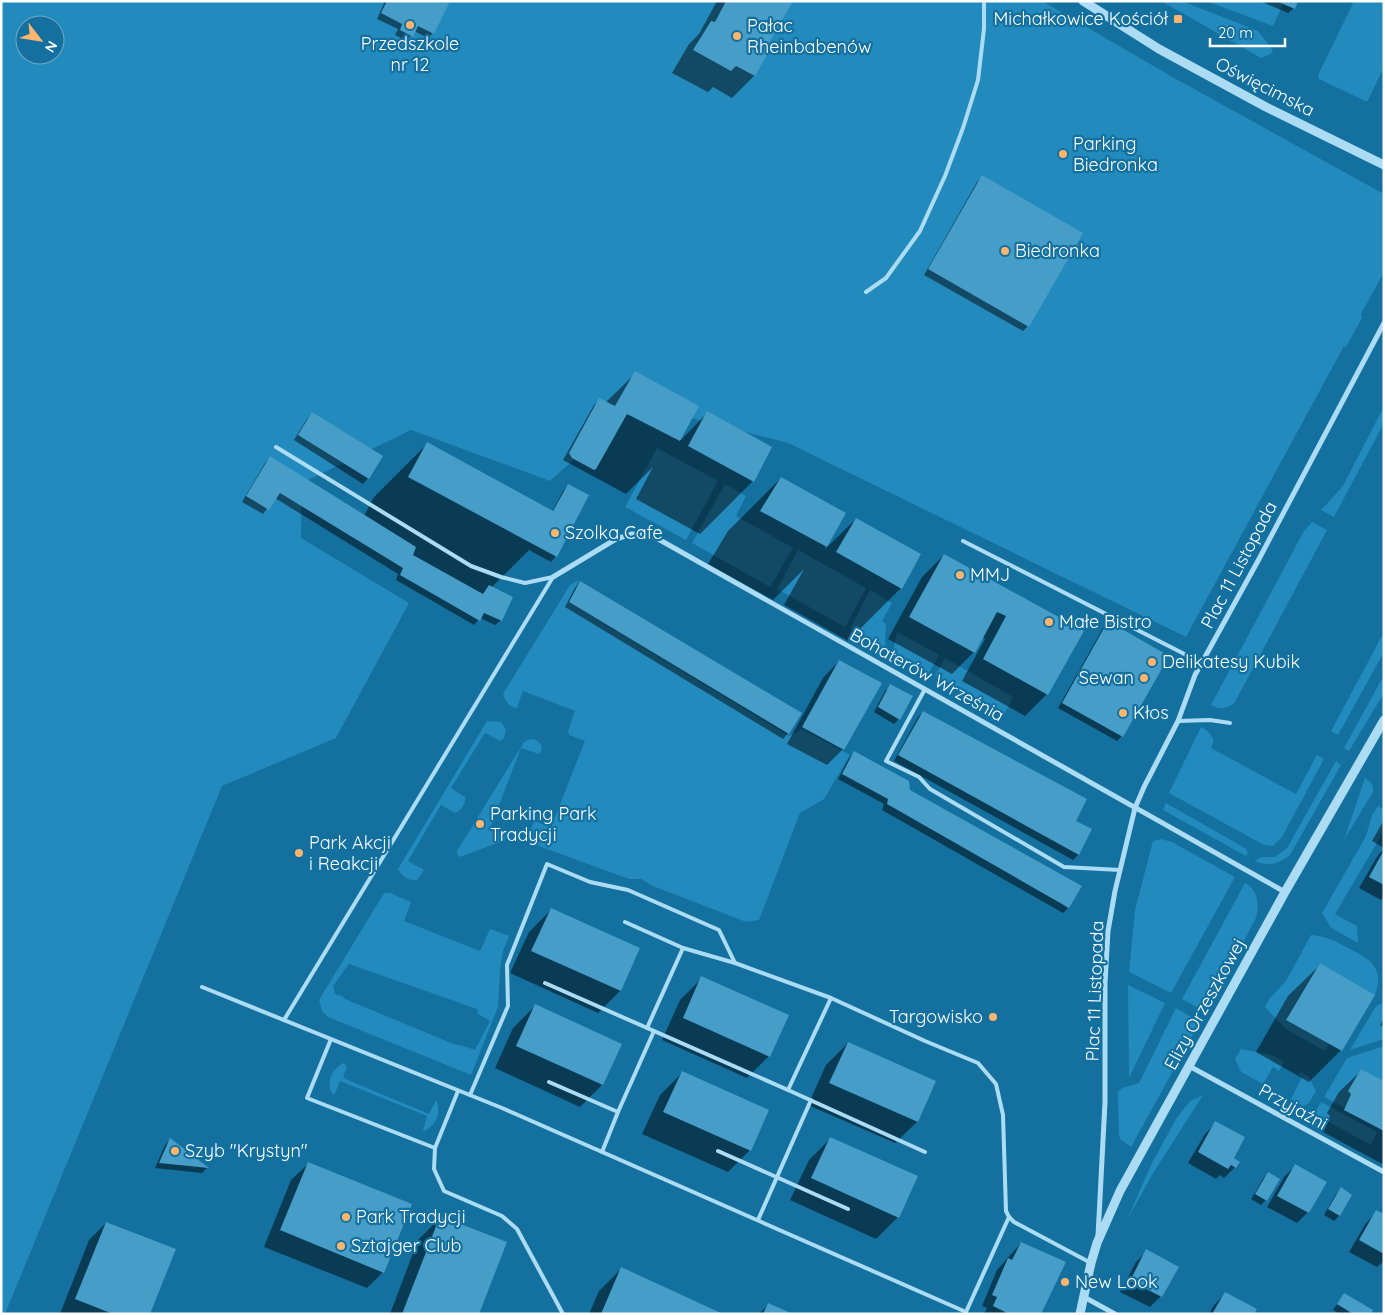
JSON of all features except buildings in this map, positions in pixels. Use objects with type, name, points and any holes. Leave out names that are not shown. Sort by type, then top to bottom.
[{"type":"street","name":"Oświęcimska","points":[[1083,1],[1159,49],[1250,98],[1384,164]]},
{"type":"street","name":"Plac 11 Listopada","points":[[1097,1243],[1105,1102],[1108,931],[1135,808],[1178,721],[1195,676],[1384,323]]},
{"type":"street","name":"Bohaterów Września","points":[[554,577],[616,539],[632,534],[651,535],[1285,892]]},
{"type":"street","name":"Elizy Orzeszkowej","points":[[1080,1314],[1097,1243],[1120,1191],[1285,892],[1384,720]]},
{"type":"street","name":"Przyjaźni","points":[[1189,1066],[1384,1172]]},
{"type":"street","points":[[1083,1296],[1115,1314]]},
{"type":"lane","points":[[866,292],[886,278],[920,231],[945,176],[978,80],[984,29],[984,1]]},
{"type":"lane","points":[[1379,332],[1384,327]]},
{"type":"lane","points":[[276,447],[471,566],[500,577],[525,583],[554,577]]},
{"type":"lane","points":[[963,541],[1202,663]]},
{"type":"lane","points":[[284,1020],[554,577]]},
{"type":"lane","points":[[925,689],[886,761],[919,777],[930,789],[1064,867],[1120,870]]},
{"type":"lane","points":[[1178,721],[1210,720],[1230,723]]},
{"type":"lane","points":[[470,1096],[508,1006],[507,965],[547,864],[590,882],[628,890],[719,930],[735,962]]},
{"type":"lane","points":[[625,922],[683,948],[735,962],[831,998],[978,1063],[996,1084],[1004,1115],[1006,1210],[1009,1217],[1014,1222],[1091,1263]]},
{"type":"lane","points":[[647,1028],[683,948]]},
{"type":"lane","points":[[544,983],[925,1152]]},
{"type":"lane","points":[[202,987],[602,1152],[966,1312],[1009,1217]]},
{"type":"lane","points":[[788,1090],[831,998]]},
{"type":"lane","points":[[602,1152],[654,1032]]},
{"type":"lane","points":[[331,1039],[307,1098],[434,1148]]},
{"type":"lane","points":[[549,1082],[618,1112]]},
{"type":"lane","points":[[458,1091],[434,1148],[434,1169],[444,1191],[502,1216],[517,1229],[563,1314]]},
{"type":"lane","points":[[758,1220],[810,1100]]},
{"type":"lane","points":[[718,1151],[848,1209]]},
{"type":"shaded area","points":[[1,1],[1042,1],[1169,75],[1384,194],[1384,272],[1361,314],[1362,318],[1346,347],[1344,346],[1186,637],[788,443],[636,404],[550,481],[411,430],[302,483],[301,538],[409,603],[336,738],[222,786],[5,1314],[1,1314]]},
{"type":"shaded area","points":[[1161,1],[1182,1],[1258,31],[1273,50],[1271,54],[1261,58]]},
{"type":"shaded area","points":[[1206,1],[1276,1],[1283,4],[1273,26]]},
{"type":"shaded area","points":[[1354,1],[1384,1],[1384,67],[1367,102],[1319,79],[1318,75]]},
{"type":"shaded area","points":[[1384,406],[1384,423],[1334,517],[1321,510],[1343,486]]},
{"type":"shaded area","points":[[657,448],[718,481],[686,540],[625,507]]},
{"type":"shaded area","points":[[725,484],[746,496],[736,516],[793,548],[770,587],[692,543]]},
{"type":"shaded area","points":[[1312,522],[1327,530],[1235,702],[1223,708],[1211,705],[1304,531]]},
{"type":"shaded area","points":[[798,550],[866,588],[845,627],[777,589]]},
{"type":"shaded area","points":[[579,580],[568,602],[789,736],[802,729],[850,755],[824,799],[800,813],[759,920],[746,922],[653,886],[641,879],[629,879],[527,840],[534,821],[551,827],[585,741],[569,735],[568,731],[575,711],[523,691],[517,708],[508,703],[503,694],[570,585]]},
{"type":"shaded area","points":[[870,590],[892,603],[882,621],[886,624],[885,650],[850,629]]},
{"type":"shaded area","points":[[897,632],[939,655],[929,673],[893,653]]},
{"type":"shaded area","points":[[1384,632],[1384,652],[1338,735],[1331,731]]},
{"type":"shaded area","points":[[945,658],[1013,697],[1004,715],[935,676]]},
{"type":"shaded area","points":[[1384,675],[1384,693],[1349,751],[1344,748]]},
{"type":"shaded area","points":[[487,721],[501,722],[506,730],[504,738],[500,741],[485,733],[451,788],[465,797],[463,806],[455,813],[441,805],[408,861],[424,870],[417,880],[408,879],[398,869]]},
{"type":"shaded area","points":[[1201,727],[1210,734],[1214,741],[1211,748],[1296,794],[1317,755],[1324,759],[1282,837],[1273,846],[1264,845],[1169,793]]},
{"type":"shaded area","points":[[530,739],[536,740],[541,744],[542,750],[539,754],[521,748],[491,826],[505,831],[507,835],[505,840],[460,857],[457,851],[524,742]]},
{"type":"shaded area","points":[[1336,761],[1341,765],[1290,855],[1282,861],[1273,864],[1255,861],[1261,857],[1275,857],[1287,848]]},
{"type":"shaded area","points":[[1365,778],[1372,784],[1373,792],[1344,840]]},
{"type":"shaded area","points":[[1166,803],[1245,848],[1248,852],[1246,856],[1163,810]]},
{"type":"shaded area","points":[[1378,806],[1384,810],[1384,831],[1335,914],[1357,926],[1358,943],[1331,928],[1322,913],[1366,836],[1372,815]]},
{"type":"shaded area","points":[[1161,839],[1172,842],[1235,877],[1171,993],[1129,972],[1135,910],[1153,841]]},
{"type":"shaded area","points":[[1245,883],[1253,890],[1257,899],[1256,918],[1206,1012],[1182,999]]},
{"type":"shaded area","points":[[384,893],[390,893],[411,902],[404,921],[480,951],[490,929],[509,936],[503,951],[498,1007],[471,1075],[328,1017],[322,1011],[319,1000]],"holes":[[[349,964],[477,1009],[478,1014],[490,1021],[475,1050],[456,1045],[345,999],[335,994],[333,986]]]},
{"type":"shaded area","points":[[1311,935],[1331,939],[1363,956],[1374,965],[1378,977],[1375,995],[1320,963],[1286,1019],[1329,1044],[1325,1051],[1286,1029],[1265,1007],[1270,998],[1286,981]]},
{"type":"shaded area","points":[[1128,985],[1165,1003],[1129,1078]]},
{"type":"shaded area","points":[[1384,1002],[1384,1039],[1350,1050],[1376,1006]]},
{"type":"shaded area","points":[[1176,1008],[1200,1022],[1131,1147],[1121,1140],[1119,1136],[1118,1092],[1122,1088],[1139,1083]]},
{"type":"shaded area","points":[[1384,1046],[1384,1081],[1361,1069],[1348,1091],[1351,1094],[1345,1108],[1324,1097],[1347,1058]]},
{"type":"shaded area","points":[[1241,1049],[1272,1055],[1284,1062],[1279,1071],[1273,1067],[1263,1084],[1241,1072],[1235,1059]]},
{"type":"shaded area","points":[[343,1063],[347,1066],[343,1078],[429,1114],[436,1100],[438,1114],[435,1122],[424,1131],[427,1116],[340,1081],[335,1094],[332,1094],[330,1089],[331,1076]]},
{"type":"shaded area","points":[[1301,1072],[1309,1077],[1316,1091],[1309,1103],[1303,1106],[1291,1099],[1302,1077],[1297,1074]]},
{"type":"shaded area","points":[[1203,1095],[1152,1175],[1127,1220],[1151,1165],[1176,1119],[1190,1101]]},
{"type":"shaded area","points":[[1321,1102],[1377,1132],[1371,1145],[1314,1114]]},
{"type":"place","name":"Michałkowice Kościół","points":[[1178,19]]},
{"type":"place","name":"Przedszkole nr 12","points":[[410,25]]},
{"type":"place","name":"Pałac Rheinbabenów","points":[[737,36]]},
{"type":"place","name":"Parking Biedronka","points":[[1063,154]]},
{"type":"place","name":"Biedronka","points":[[1005,251]]},
{"type":"place","name":"Szolka Cafe","points":[[555,533]]},
{"type":"place","name":"MMJ","points":[[960,575]]},
{"type":"place","name":"Małe Bistro","points":[[1049,622]]},
{"type":"place","name":"Delikatesy Kubik","points":[[1152,662]]},
{"type":"place","name":"Sewan","points":[[1144,678]]},
{"type":"place","name":"Kłos","points":[[1123,713]]},
{"type":"place","name":"Parking Park Tradycji","points":[[480,824]]},
{"type":"place","name":"Park Akcji i Reakcji","points":[[299,853]]},
{"type":"place","name":"Targowisko","points":[[993,1017]]},
{"type":"place","name":"Szyb \"Krystyn\"","points":[[175,1151]]},
{"type":"place","name":"Park Tradycji","points":[[346,1217]]},
{"type":"place","name":"Sztajger Club","points":[[341,1246]]},
{"type":"place","name":"New Look","points":[[1065,1282]]}]
